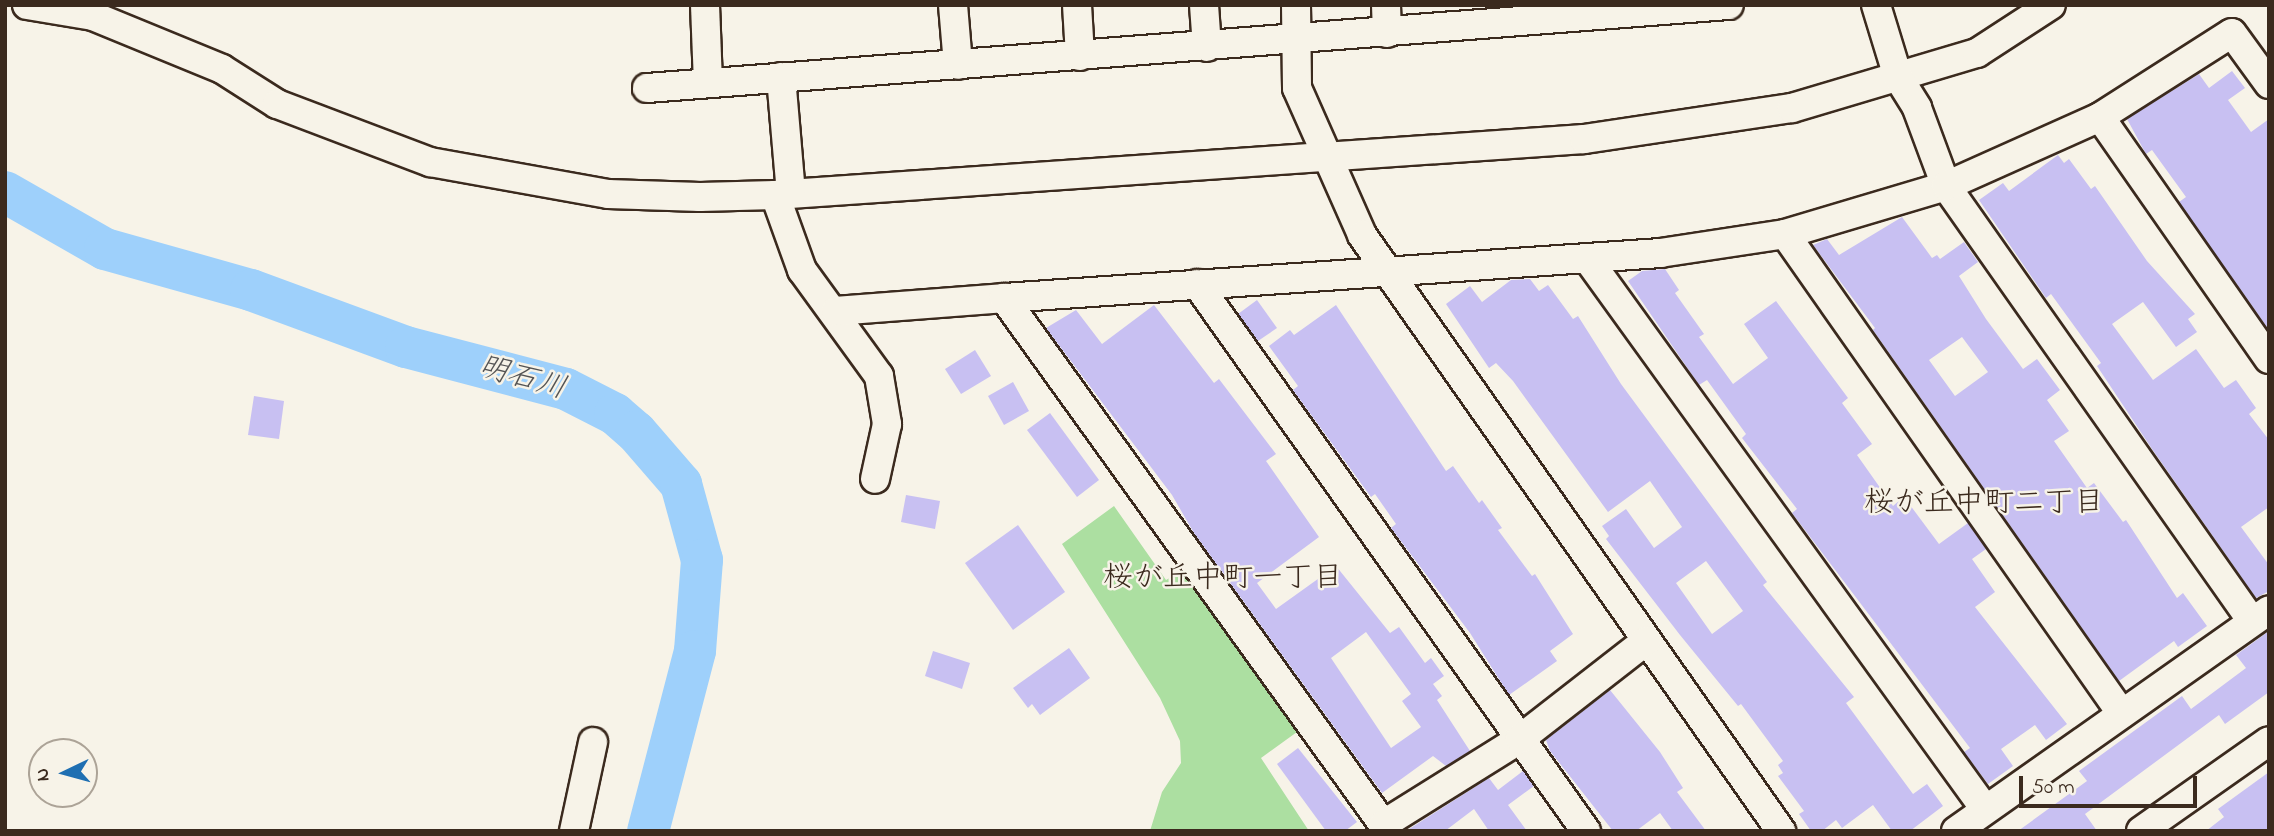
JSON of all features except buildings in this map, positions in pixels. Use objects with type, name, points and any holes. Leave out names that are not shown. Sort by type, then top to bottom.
[{"type":"street","points":[[27,5],[93,16],[222,69],[277,104],[430,162],[608,194],[783,195],[1584,139],[1792,108],[1977,53],[2051,5]]},
{"type":"street","points":[[705,5],[708,83]]},
{"type":"street","points":[[953,5],[958,65]]},
{"type":"street","points":[[1077,5],[1080,56]]},
{"type":"street","points":[[1204,5],[1207,47]]},
{"type":"street","points":[[1296,5],[1297,89],[1362,235],[1383,271],[1781,831]]},
{"type":"street","points":[[1386,5],[1387,33]]},
{"type":"street","points":[[1876,5],[1898,77],[1917,108],[1945,186],[2260,616],[1956,831]]},
{"type":"street","points":[[647,88],[1387,33],[1574,12],[1726,6]]},
{"type":"street","points":[[835,311],[1660,253],[1785,234],[1945,186],[2099,117],[2232,33],[2269,84]]},
{"type":"street","points":[[781,77],[783,195],[802,270],[835,311],[879,376],[887,424],[875,479]]},
{"type":"street","points":[[2099,117],[2269,359]]},
{"type":"street","points":[[1785,234],[2122,714]]},
{"type":"street","points":[[1587,258],[1985,808]]},
{"type":"street","points":[[1197,284],[1586,831]]},
{"type":"street","points":[[1004,298],[1386,827],[1520,739],[1646,641]]},
{"type":"street","points":[[2141,831],[2269,741]]},
{"type":"street","points":[[574,831],[593,742]]},
{"type":"green space","points":[[1114,506],[1166,580],[1182,571],[1297,732],[1261,758],[1309,831],[1150,831],[1162,792],[1181,763],[1180,741],[1160,698],[1062,544]]},
{"type":"waterway","name":"明石川","points":[[5,192],[105,249],[251,290],[406,347],[566,389],[615,414],[636,432],[681,484],[702,560],[695,651],[648,831]]},
{"type":"district","name":"桜が丘中町二丁目","points":[[1984,504]]},
{"type":"district","name":"桜が丘中町一丁目","points":[[1223,579]]}]
